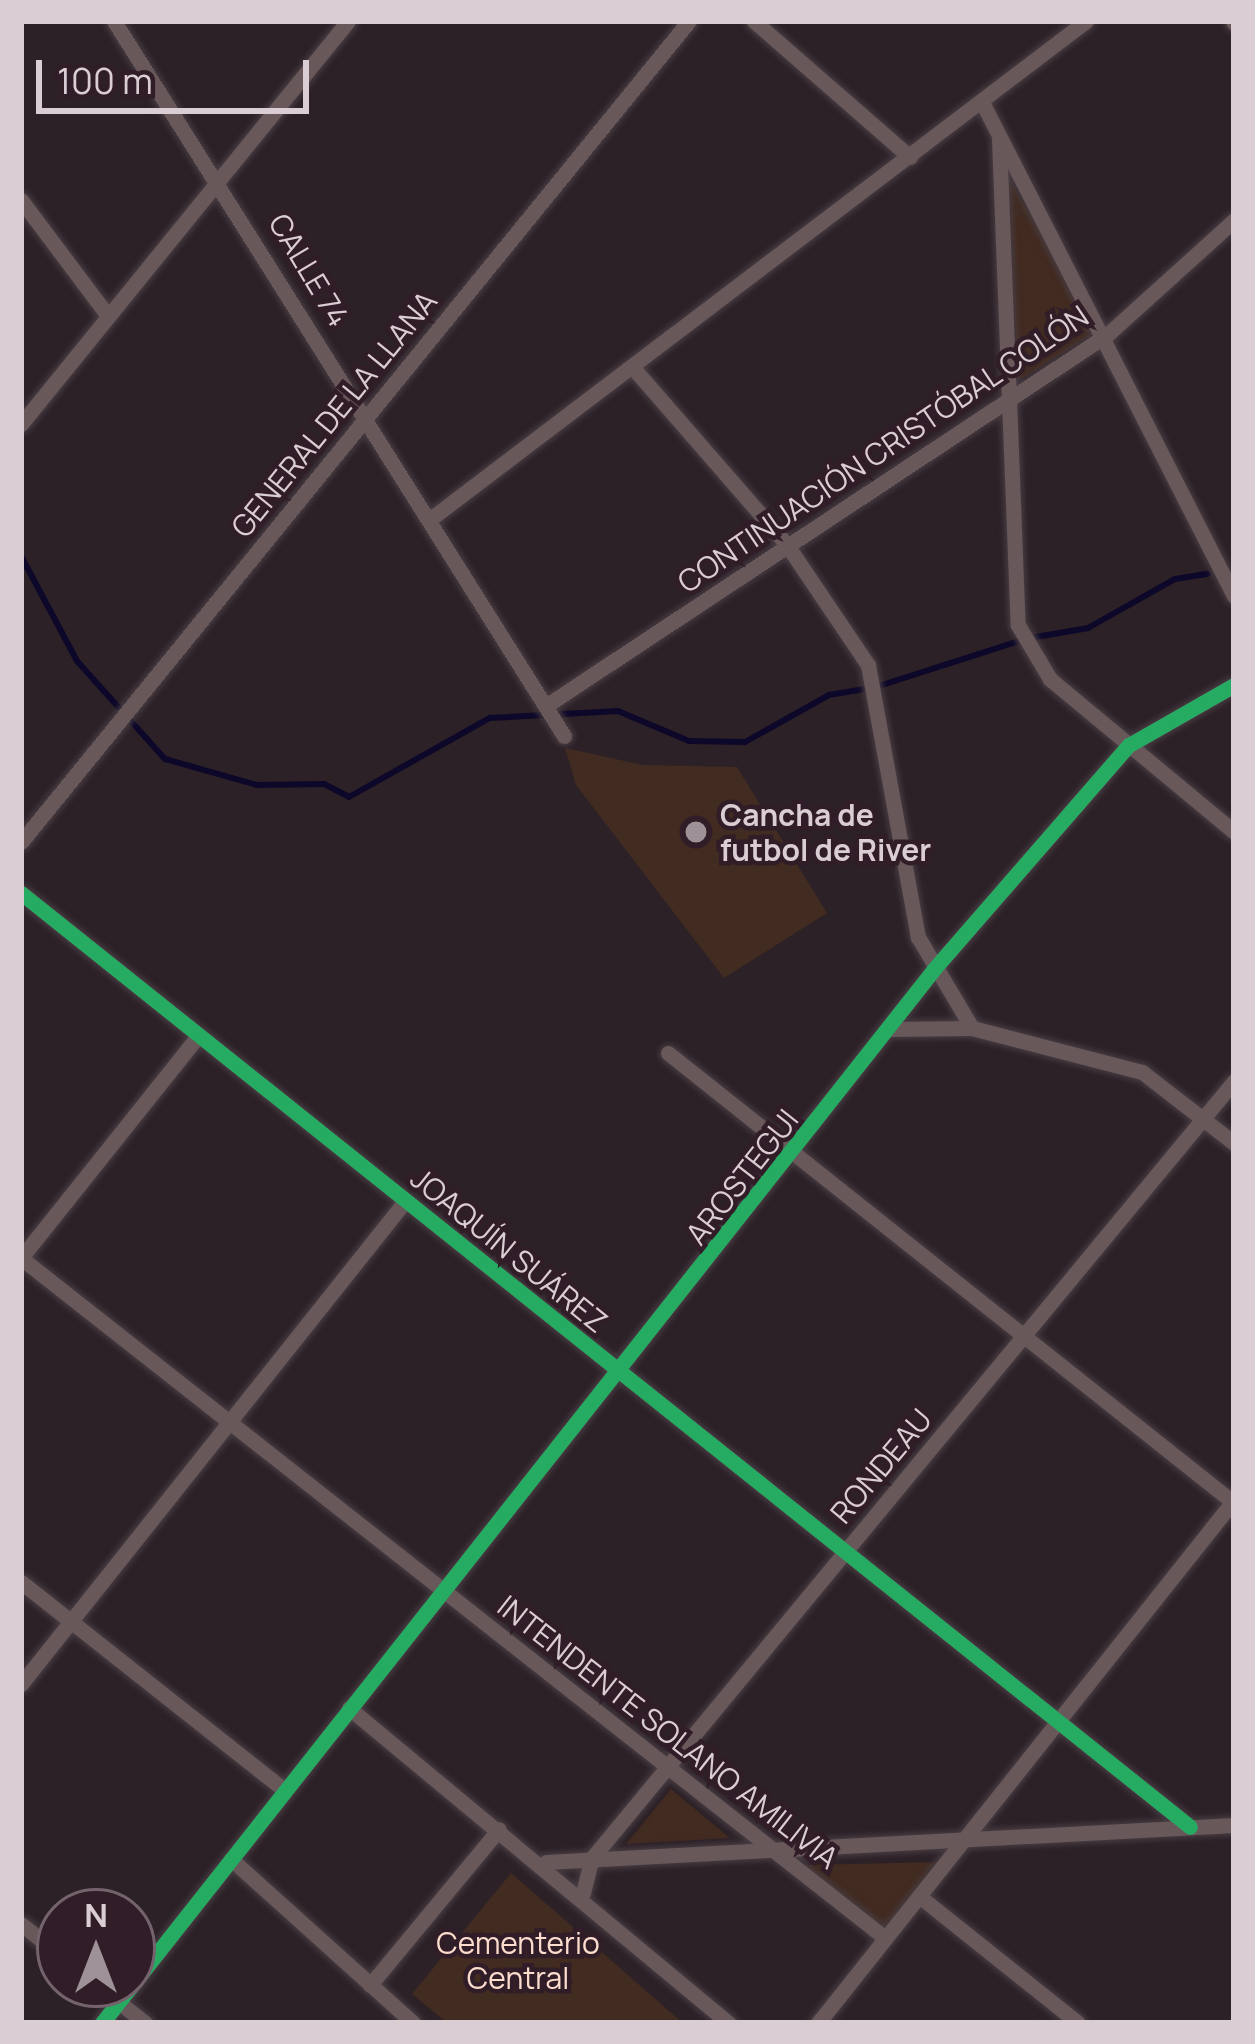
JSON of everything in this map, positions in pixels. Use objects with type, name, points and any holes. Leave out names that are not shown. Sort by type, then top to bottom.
[{"type":"street","name":"CALLE 74","points":[[114,21],[222,176],[555,720]]},
{"type":"street","points":[[21,424],[348,21]]},
{"type":"street","name":"GENERAL DE LA LLANA","points":[[21,842],[689,21]]},
{"type":"street","points":[[754,21],[910,157]]},
{"type":"street","points":[[429,520],[634,370],[1086,21]]},
{"type":"street","points":[[983,104],[1108,334],[1234,596]]},
{"type":"street","points":[[1000,139],[1004,399],[1018,625],[1050,680],[1234,832]]},
{"type":"street","points":[[21,200],[108,316]]},
{"type":"street","name":"CONTINUACIÓN CRISTÓBAL COLÓN","points":[[555,720],[787,545],[1108,334],[1234,220]]},
{"type":"street","points":[[634,370],[787,545],[874,680],[919,938],[972,1028]]},
{"type":"street","name":"AROSTEGUI","points":[[156,1954],[796,1155],[934,969],[1130,745],[1234,685]]},
{"type":"street","name":"JOAQUÍN SUÁREZ","points":[[21,893],[1190,1828]]},
{"type":"street","points":[[890,1029],[972,1028],[1082,1048],[1142,1072],[1234,1143]]},
{"type":"street","points":[[21,1258],[198,1036]]},
{"type":"street","points":[[668,1053],[1234,1502],[818,2023]]},
{"type":"street","name":"RONDEAU","points":[[583,1893],[592,1858],[1234,1081]]},
{"type":"street","points":[[21,1684],[405,1201]]},
{"type":"street","name":"INTENDENTE SOLANO AMILIVIA","points":[[21,1258],[885,1938]]},
{"type":"street","points":[[21,1582],[284,1790]]},
{"type":"street","points":[[349,1708],[546,1862],[729,2023]]},
{"type":"street","points":[[546,1862],[1234,1825]]},
{"type":"street","points":[[370,1985],[499,1829]]},
{"type":"street","points":[[231,1859],[413,2023]]},
{"type":"street","points":[[919,1896],[1078,2023]]},
{"type":"green space","points":[[1010,179],[1096,332],[1018,381],[1008,184]]},
{"type":"green space","name":"Cancha de futbol de River","points":[[565,748],[643,765],[737,767],[827,913],[724,978],[576,785]]},
{"type":"green space","points":[[671,1789],[730,1838],[626,1844]]},
{"type":"green space","points":[[936,1862],[884,1930],[804,1865]]},
{"type":"green space","name":"Cementerio Central","points":[[511,1873],[683,2023],[447,2023],[412,1994]]},
{"type":"waterway","points":[[21,556],[77,661],[165,759],[257,785],[324,784],[349,797],[490,718],[618,711],[689,741],[745,742],[829,695],[870,688]]},
{"type":"waterway","points":[[1036,637],[1088,628],[1175,579],[1208,574]]},
{"type":"waterway","points":[[882,685],[1019,641]]},
{"type":"cycle path","points":[[102,2023],[934,969],[1129,745],[1234,685]]},
{"type":"cycle path","points":[[21,893],[1190,1827]]},
{"type":"place","name":"Cancha de futbol de River","points":[[696,832]]}]
